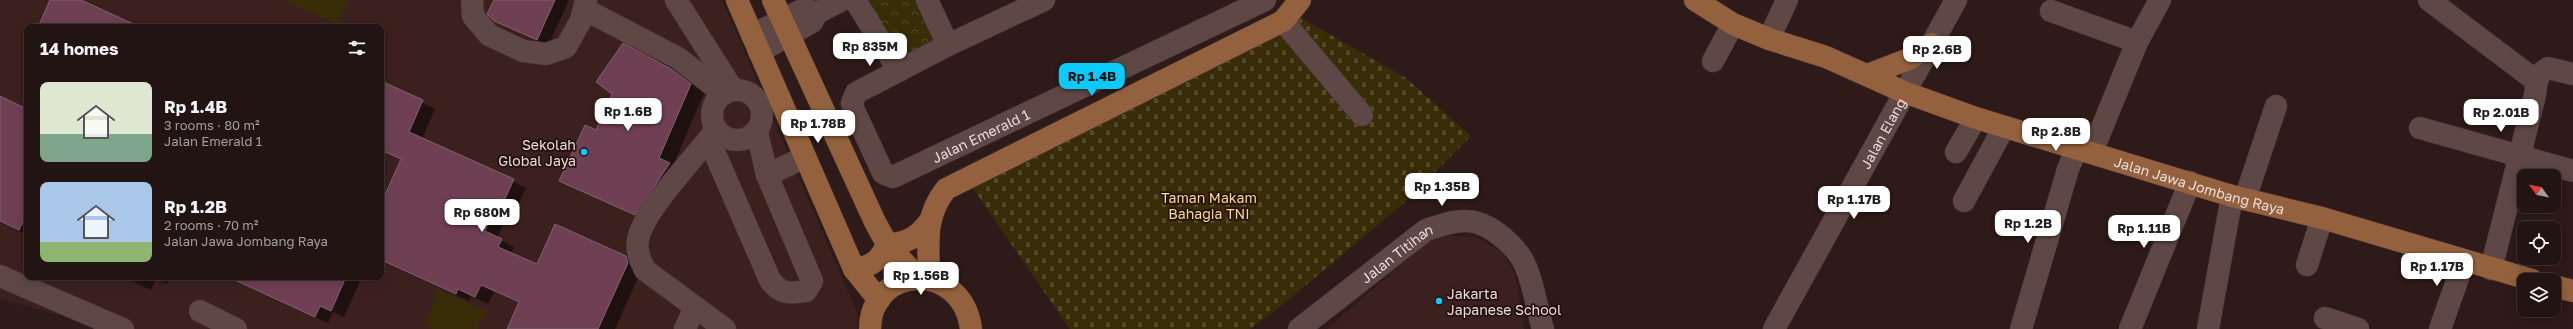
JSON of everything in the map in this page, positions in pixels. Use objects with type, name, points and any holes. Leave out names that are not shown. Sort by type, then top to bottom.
[{"type":"main road","points":[[737,0],[854,269],[879,300]]},
{"type":"main road","points":[[773,0],[887,244],[924,279]]},
{"type":"main road","points":[[924,279],[929,222],[932,210],[946,189],[1283,20],[1300,0]]},
{"type":"main road","name":"Jalan Jawa Jombang Raya","points":[[1695,0],[1733,24],[1768,39],[1826,58],[1904,92],[1976,118],[2238,197],[2322,218],[2517,276]]},
{"type":"main road","points":[[1867,75],[1909,59],[1932,44]]},
{"type":"main road","points":[[887,244],[907,242],[923,230],[929,222]]},
{"type":"main road","points":[[854,269],[871,265],[878,259],[887,244]]},
{"type":"main road","points":[[870,329],[873,311],[879,300],[890,289],[903,281],[924,279],[949,287],[960,298],[968,312],[971,329]]},
{"type":"main road","points":[[2561,288],[2573,291]]},
{"type":"street","points":[[472,0],[473,16],[489,35],[523,51],[546,54],[566,47],[581,20],[585,5],[678,58],[728,92],[748,92],[759,102],[763,117],[757,132],[767,174],[812,281],[806,291],[789,294],[773,284],[713,135],[713,111],[717,101],[728,92]]},
{"type":"street","points":[[676,0],[728,92]]},
{"type":"street","points":[[756,43],[786,28],[804,8],[817,13],[842,0]]},
{"type":"street","points":[[855,0],[899,71],[948,45],[1044,0]]},
{"type":"street","points":[[928,0],[948,45]]},
{"type":"street","name":"Jalan Emerald 1","points":[[899,71],[856,94],[852,103],[877,164],[883,173],[893,177],[1265,0]]},
{"type":"street","points":[[1768,39],[1787,0]]},
{"type":"street","name":"Jalan Elang","points":[[1774,329],[1956,0]]},
{"type":"street","points":[[2021,329],[2068,170],[2084,150],[2137,42],[2160,0]]},
{"type":"street","points":[[2429,0],[2535,80]]},
{"type":"street","points":[[2051,11],[2137,42]]},
{"type":"street","points":[[1283,20],[1362,115]]},
{"type":"street","points":[[1713,61],[1733,24]]},
{"type":"street","points":[[2491,269],[2518,155],[2535,95],[2535,80],[2541,72],[2548,68],[2573,74]]},
{"type":"street","points":[[2208,329],[2238,197],[2276,106]]},
{"type":"street","points":[[1956,152],[1976,118]]},
{"type":"street","points":[[1964,201],[2004,127]]},
{"type":"street","points":[[2420,128],[2573,171]]},
{"type":"street","points":[[713,135],[729,139],[744,140],[757,132]]},
{"type":"street","points":[[713,135],[648,215],[638,239],[638,256],[644,270],[725,329]]},
{"type":"street","points":[[767,174],[805,157]]},
{"type":"street","points":[[2130,329],[2190,182]]},
{"type":"street","points":[[2307,265],[2322,218]]},
{"type":"street","name":"Jalan Titihan","points":[[1299,329],[1426,230],[1447,223],[1468,221],[1487,228],[1515,250],[1526,266],[1543,329]]},
{"type":"street","points":[[2440,329],[2464,261]]},
{"type":"street","points":[[0,276],[123,329]]},
{"type":"street","points":[[685,329],[695,307]]},
{"type":"street","points":[[200,311],[236,329]]},
{"type":"street","points":[[2325,318],[2358,329]]},
{"type":"shaded area","name":"Sekolah Global Jaya","points":[[0,0],[722,0],[859,317],[857,329],[110,329],[0,299]]},
{"type":"shaded area","name":"Jakarta Japanese School","points":[[1450,236],[1476,237],[1503,253],[1515,273],[1524,329],[1327,329],[1431,239]]},
{"type":"green space","points":[[282,0],[348,0],[337,24]]},
{"type":"green space","points":[[856,0],[926,0],[948,45],[899,71]]},
{"type":"green space","name":"Taman Makam Bahagia TNI","points":[[1301,18],[1406,78],[1471,136],[1405,202],[1281,306],[1250,329],[1070,329],[972,187],[1240,51]]},
{"type":"green space","points":[[439,290],[486,311],[478,329],[433,329],[424,325]]},
{"type":"building","points":[[50,0],[81,0],[133,24],[39,24]]},
{"type":"building","points":[[494,0],[555,0],[537,40],[494,21],[487,14]]},
{"type":"building","points":[[623,43],[671,69],[691,84],[659,158],[670,163],[635,215],[559,181],[585,125],[596,130],[612,94],[596,82]]},
{"type":"building","points":[[384,82],[423,100],[409,132],[514,179],[504,201],[499,199],[485,231],[502,239],[498,247],[537,264],[555,224],[626,256],[628,263],[598,329],[507,329],[519,302],[481,285],[475,297],[458,289],[456,294],[384,261],[384,197],[401,159],[384,151]]},
{"type":"building","points":[[0,96],[24,108],[24,219],[19,230],[0,221]]},
{"type":"building","points":[[235,280],[345,280],[331,311],[320,306],[315,317]]},
{"type":"place","name":"Sekolah Global Jaya","points":[[584,152]]},
{"type":"place","name":"Jakarta Japanese School","points":[[1439,301]]}]
